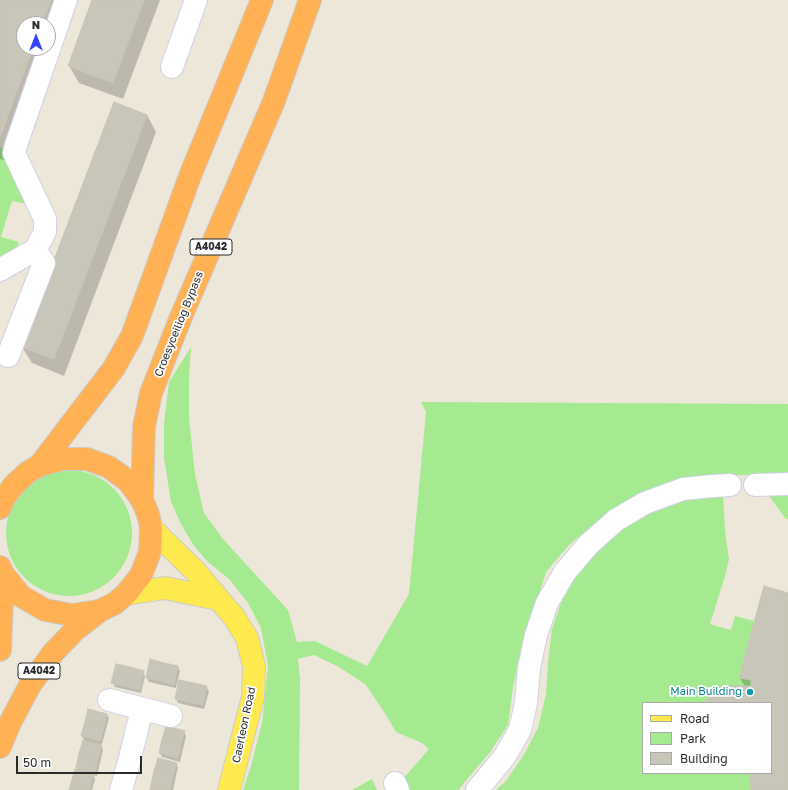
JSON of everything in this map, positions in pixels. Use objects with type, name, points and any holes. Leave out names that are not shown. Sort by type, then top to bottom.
[{"type":"highway","points":[[40,465],[114,368],[132,336],[190,176],[262,0]]},
{"type":"highway","name":"Croesyceiliog Bypass","points":[[142,500],[144,427],[151,393],[181,317],[274,101],[310,0]]},
{"type":"highway","points":[[0,508],[7,483],[40,465],[63,459],[87,460],[109,467],[128,481],[142,500],[148,514],[151,528],[150,552],[141,575],[126,594],[114,604],[100,611],[72,615],[45,610],[21,596],[2,570]]},
{"type":"highway","points":[[0,650],[2,570]]},
{"type":"highway","name":"A4042","points":[[0,748],[9,725],[30,685],[53,653],[75,630],[100,611]]},
{"type":"main road","name":"Caerleon Road","points":[[151,528],[194,571],[234,617],[247,638],[254,666],[252,697],[229,790]]},
{"type":"main road","points":[[126,594],[165,588],[218,599]]},
{"type":"street","points":[[0,270],[35,250],[45,232],[45,219],[14,154],[66,0]]},
{"type":"street","points":[[172,67],[196,0]]},
{"type":"street","points":[[8,356],[44,263],[35,250]]},
{"type":"street","points":[[755,485],[788,484]]},
{"type":"street","points":[[477,790],[504,756],[520,730],[526,703],[529,668],[536,635],[547,602],[565,572],[588,545],[616,520],[645,503],[683,489],[730,485]]},
{"type":"street","points":[[109,700],[171,716]]},
{"type":"street","points":[[121,790],[142,709]]},
{"type":"green space","points":[[0,147],[6,151],[12,176],[28,204],[12,201],[1,237],[19,242],[16,251],[0,260]]},
{"type":"green space","points":[[191,347],[189,418],[195,474],[204,513],[223,539],[288,610],[297,642],[315,641],[367,666],[409,594],[426,412],[421,402],[788,404],[788,475],[740,475],[685,479],[651,490],[601,518],[569,545],[546,572],[523,640],[513,688],[508,725],[491,751],[458,790],[409,790],[403,779],[429,749],[422,743],[396,732],[366,685],[339,667],[314,655],[298,659],[300,679],[299,790],[243,790],[262,723],[268,666],[261,628],[248,603],[229,579],[208,562],[194,546],[182,526],[171,502],[164,458],[164,424],[169,382]]},
{"type":"green space","points":[[69,470],[93,475],[104,481],[117,493],[127,509],[132,533],[127,557],[121,568],[109,581],[93,591],[69,596],[45,591],[34,585],[21,573],[11,557],[6,533],[11,509],[17,498],[29,485],[45,475]]},
{"type":"green space","points":[[788,490],[788,519],[786,519],[766,492]]},
{"type":"green space","points":[[723,493],[725,531],[729,559],[710,624],[731,630],[735,616],[754,621],[739,678],[751,680],[751,686],[711,687],[711,696],[708,697],[706,702],[642,702],[642,774],[750,774],[751,790],[496,790],[506,781],[523,756],[538,728],[546,694],[552,629],[561,603],[572,582],[588,558],[610,536],[657,506],[695,496]]},
{"type":"green space","points":[[372,779],[377,790],[352,790]]},
{"type":"building","points":[[0,0],[51,0],[45,16],[16,16],[16,56],[30,56],[0,137]]},
{"type":"building","points":[[92,0],[144,0],[113,83],[68,66]]},
{"type":"building","points":[[114,102],[147,115],[54,359],[21,347]]},
{"type":"building","name":"Main Building","points":[[764,586],[788,593],[788,790],[751,790],[750,774],[772,774],[772,702],[706,702],[708,697],[711,696],[711,687],[751,686],[751,680],[739,678]]},
{"type":"building","points":[[150,659],[164,663],[160,681],[146,678]]},
{"type":"building","points":[[164,663],[178,666],[174,685],[160,681]]},
{"type":"building","points":[[116,664],[130,667],[126,686],[111,683]]},
{"type":"building","points":[[130,667],[144,671],[140,690],[126,686]]},
{"type":"building","points":[[179,680],[193,683],[189,702],[175,699]]},
{"type":"building","points":[[193,683],[207,686],[203,705],[189,702]]},
{"type":"building","points":[[88,709],[107,714],[104,727],[85,722]]},
{"type":"building","points":[[85,722],[104,727],[100,741],[81,736]]},
{"type":"building","points":[[166,726],[185,731],[181,744],[162,740]]},
{"type":"building","points":[[83,740],[102,745],[98,759],[79,754]]},
{"type":"building","points":[[162,740],[181,744],[178,758],[159,753]]},
{"type":"building","points":[[79,754],[98,759],[95,773],[76,768]]},
{"type":"building","points":[[158,758],[177,763],[173,776],[154,771]]},
{"type":"building","points":[[75,769],[93,774],[90,788],[71,783]]},
{"type":"building","points":[[154,771],[173,776],[170,790],[151,785]]},
{"type":"building","points":[[71,783],[90,788],[89,790],[69,790]]},
{"type":"building","points":[[151,785],[168,790],[150,790]]},
{"type":"place","name":"Main Building","points":[[750,692]]}]
